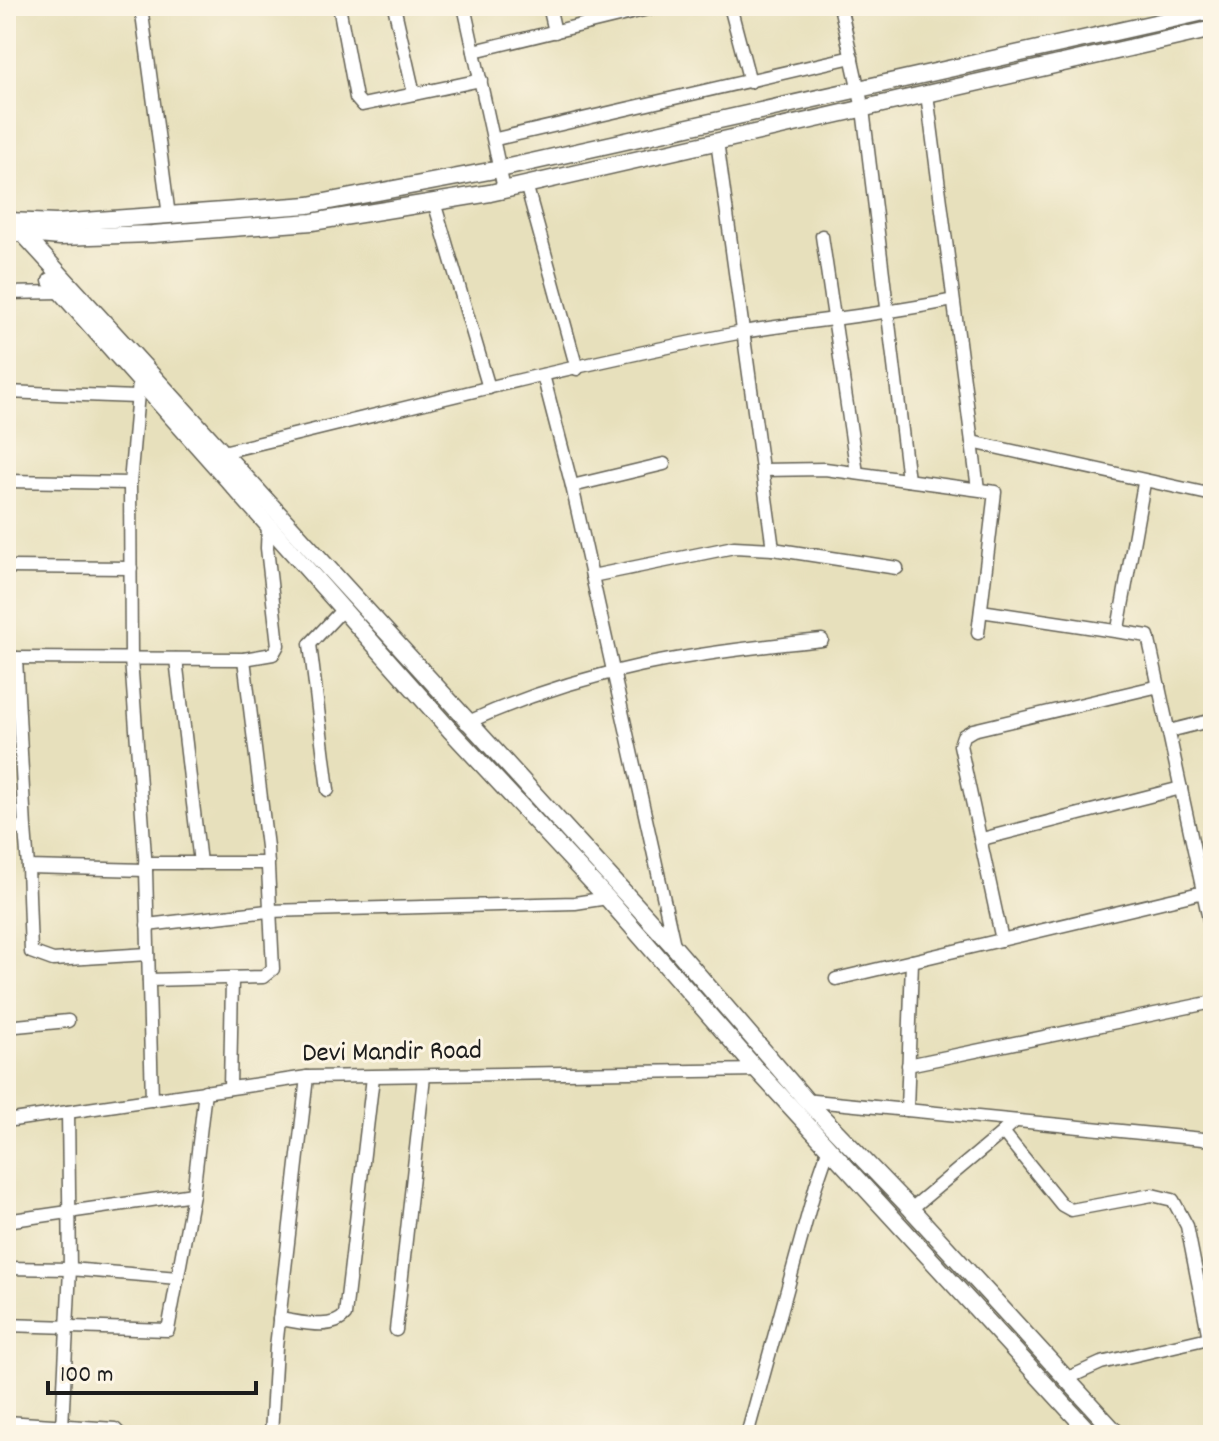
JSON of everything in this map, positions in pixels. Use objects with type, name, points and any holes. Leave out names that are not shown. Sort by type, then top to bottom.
[{"type":"street","points":[[141,6],[169,216]]},
{"type":"street","points":[[339,6],[359,103],[369,105],[481,80]]},
{"type":"street","points":[[394,6],[414,94]]},
{"type":"street","points":[[464,6],[496,139],[504,189]]},
{"type":"street","points":[[549,6],[555,32]]},
{"type":"street","points":[[474,51],[660,6]]},
{"type":"street","points":[[730,6],[750,82]]},
{"type":"street","points":[[840,6],[863,109],[908,480]]},
{"type":"street","points":[[9,227],[309,205],[500,169],[1213,10]]},
{"type":"street","points":[[9,227],[152,234],[312,222],[434,202],[504,189],[1213,29]]},
{"type":"street","points":[[496,139],[852,57]]},
{"type":"street","points":[[927,94],[978,489]]},
{"type":"street","points":[[717,141],[773,549]]},
{"type":"street","points":[[526,184],[577,369]]},
{"type":"street","points":[[434,202],[489,388]]},
{"type":"street","points":[[9,227],[137,390],[268,524],[450,730],[607,898],[757,1070],[1092,1435]]},
{"type":"street","points":[[9,227],[271,504],[466,723],[675,948],[806,1100],[911,1209],[1118,1435]]},
{"type":"street","points":[[822,236],[857,473]]},
{"type":"street","points":[[6,293],[61,292]]},
{"type":"street","points":[[223,452],[543,375],[744,332],[887,314],[953,300]]},
{"type":"street","points":[[543,375],[572,486],[675,948]]},
{"type":"street","points":[[6,392],[137,390]]},
{"type":"street","points":[[137,390],[130,483],[131,659],[146,867],[152,1100]]},
{"type":"street","points":[[972,442],[1144,483],[1213,495]]},
{"type":"street","points":[[572,486],[664,464]]},
{"type":"street","points":[[762,470],[825,469],[995,492],[997,496],[978,633]]},
{"type":"street","points":[[6,481],[130,483]]},
{"type":"street","points":[[1118,629],[1144,483]]},
{"type":"street","points":[[148,954],[53,960],[31,952],[28,867],[11,658],[244,659],[273,654],[278,645],[267,548],[271,504]]},
{"type":"street","points":[[592,576],[734,547],[773,549],[897,568]]},
{"type":"street","points":[[6,567],[131,568]]},
{"type":"street","points":[[328,790],[310,644],[344,608]]},
{"type":"street","points":[[981,611],[1118,629],[1148,636],[1210,924]]},
{"type":"street","points":[[466,723],[526,695],[613,670],[710,651],[822,640]]},
{"type":"street","points":[[176,659],[200,863]]},
{"type":"street","points":[[149,980],[263,977],[273,969],[268,863],[244,659]]},
{"type":"street","points":[[1002,940],[960,745],[963,736],[973,730],[1159,686]]},
{"type":"street","points":[[1169,731],[1213,720]]},
{"type":"street","points":[[982,839],[1181,788]]},
{"type":"street","points":[[6,830],[25,828]]},
{"type":"street","points":[[28,867],[268,863]]},
{"type":"street","points":[[836,979],[1204,892]]},
{"type":"street","points":[[147,925],[268,911],[529,905],[607,898]]},
{"type":"street","points":[[907,1110],[912,961]]},
{"type":"street","points":[[230,1088],[232,979]]},
{"type":"street","points":[[908,1065],[1213,1002]]},
{"type":"street","points":[[6,1027],[68,1021]]},
{"type":"street","name":"Devi Mandir Road","points":[[6,1121],[307,1077],[781,1069]]},
{"type":"street","points":[[396,1330],[424,1076]]},
{"type":"street","points":[[271,1435],[279,1319],[307,1077]]},
{"type":"street","points":[[279,1319],[328,1324],[339,1322],[345,1315],[373,1077]]},
{"type":"street","points":[[6,1325],[67,1330],[168,1330],[193,1194],[205,1091]]},
{"type":"street","points":[[785,1098],[1213,1140]]},
{"type":"street","points":[[62,1427],[70,1269],[68,1112]]},
{"type":"street","points":[[911,1209],[1015,1121]]},
{"type":"street","points":[[1003,1132],[1062,1205],[1071,1210],[1152,1195],[1173,1200],[1187,1226],[1211,1337],[1101,1363],[1068,1378]]},
{"type":"street","points":[[747,1435],[829,1147]]},
{"type":"street","points":[[6,1221],[193,1194]]},
{"type":"street","points":[[6,1268],[70,1269],[178,1278]]},
{"type":"street","points":[[6,1422],[115,1429],[121,1435]]}]
